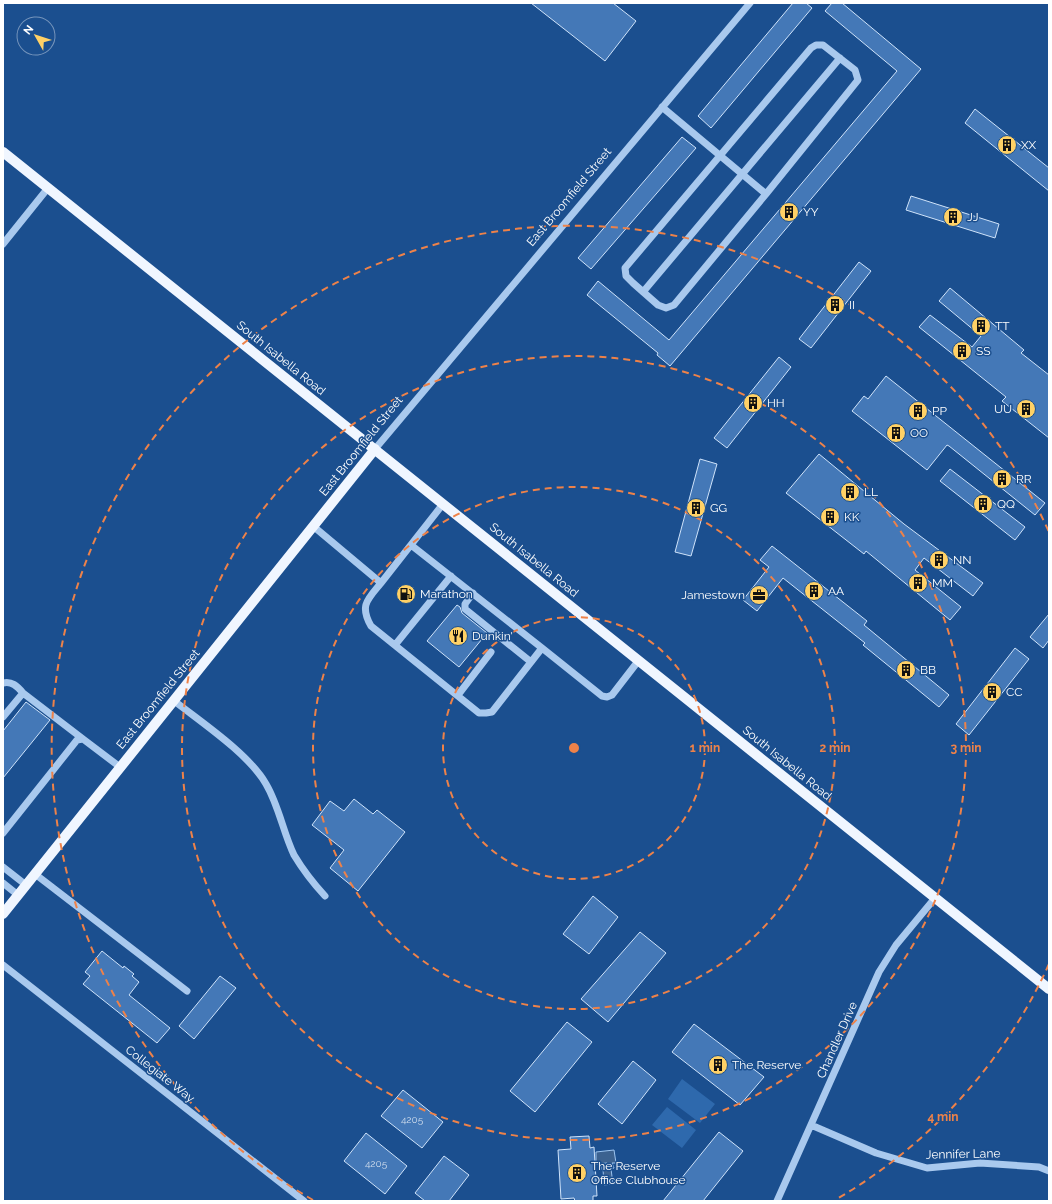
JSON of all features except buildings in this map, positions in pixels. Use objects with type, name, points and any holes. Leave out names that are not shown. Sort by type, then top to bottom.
[{"type":"main road","name":"South Isabella Road","points":[[3,152],[1049,989]]},
{"type":"main road","name":"East Broomfield Street","points":[[3,914],[374,448]]},
{"type":"street","name":"East Broomfield Street","points":[[374,448],[750,3]]},
{"type":"street","points":[[816,45],[823,45],[840,58],[855,70],[858,80],[674,305],[666,308],[658,305],[626,276],[625,268],[811,48],[816,45]]},
{"type":"street","points":[[643,292],[840,58]]},
{"type":"street","points":[[662,106],[719,156],[766,194]]},
{"type":"street","points":[[3,244],[48,188]]},
{"type":"street","points":[[443,504],[365,605],[365,615],[371,626],[479,713],[492,712],[542,648]]},
{"type":"street","points":[[313,526],[381,583]]},
{"type":"street","points":[[411,545],[602,696],[607,697],[612,695],[639,660]]},
{"type":"street","points":[[395,645],[451,576]]},
{"type":"street","points":[[473,593],[465,604],[465,609],[531,662]]},
{"type":"street","points":[[458,696],[491,652]]},
{"type":"street","points":[[3,683],[16,685],[23,693],[120,767]]},
{"type":"street","points":[[3,717],[23,693]]},
{"type":"street","points":[[173,700],[235,749],[256,770],[267,784],[294,854],[309,878],[325,896]]},
{"type":"street","points":[[3,833],[77,740],[83,739]]},
{"type":"street","points":[[3,867],[26,885]]},
{"type":"street","points":[[35,874],[187,991]]},
{"type":"street","points":[[3,883],[18,895]]},
{"type":"street","name":"Chandler Drive","points":[[777,1201],[880,972],[896,945],[935,898]]},
{"type":"street","name":"Collegiate Way","points":[[3,965],[304,1201]]},
{"type":"street","name":"Jennifer Lane","points":[[811,1125],[876,1153],[927,1168],[980,1163],[1039,1167],[1049,1171]]},
{"type":"shaded area","points":[[682,1079],[715,1104],[700,1123],[668,1099]]},
{"type":"shaded area","points":[[667,1107],[696,1130],[682,1148],[652,1125]]},
{"type":"shaded area","points":[[614,1150],[616,1163],[612,1163],[614,1168],[611,1169],[613,1184],[604,1185],[603,1169],[601,1169],[601,1167],[607,1167],[607,1163],[596,1164],[596,1152]]},
{"type":"place","name":"XX","points":[[1007,145]]},
{"type":"place","name":"YY","points":[[789,212]]},
{"type":"place","name":"JJ","points":[[953,217]]},
{"type":"place","name":"II","points":[[835,305]]},
{"type":"place","name":"TT","points":[[981,326]]},
{"type":"place","name":"SS","points":[[962,351]]},
{"type":"place","name":"HH","points":[[753,403]]},
{"type":"place","name":"UU","points":[[1026,409]]},
{"type":"place","name":"PP","points":[[918,411]]},
{"type":"place","name":"OO","points":[[896,433]]},
{"type":"place","name":"RR","points":[[1002,479]]},
{"type":"place","name":"LL","points":[[850,492]]},
{"type":"place","name":"QQ","points":[[983,504]]},
{"type":"place","name":"GG","points":[[696,508]]},
{"type":"place","name":"KK","points":[[830,517]]},
{"type":"place","name":"NN","points":[[939,560]]},
{"type":"place","name":"MM","points":[[918,583]]},
{"type":"place","name":"AA","points":[[814,591]]},
{"type":"place","name":"Marathon","points":[[406,594]]},
{"type":"place","name":"Jamestown","points":[[759,595]]},
{"type":"place","name":"Dunkin'","points":[[458,636]]},
{"type":"place","name":"BB","points":[[906,670]]},
{"type":"place","name":"CC","points":[[992,692]]},
{"type":"place","name":"The Reserve","points":[[718,1065]]},
{"type":"place","name":"The Reserve Office Clubhouse","points":[[577,1173]]}]
